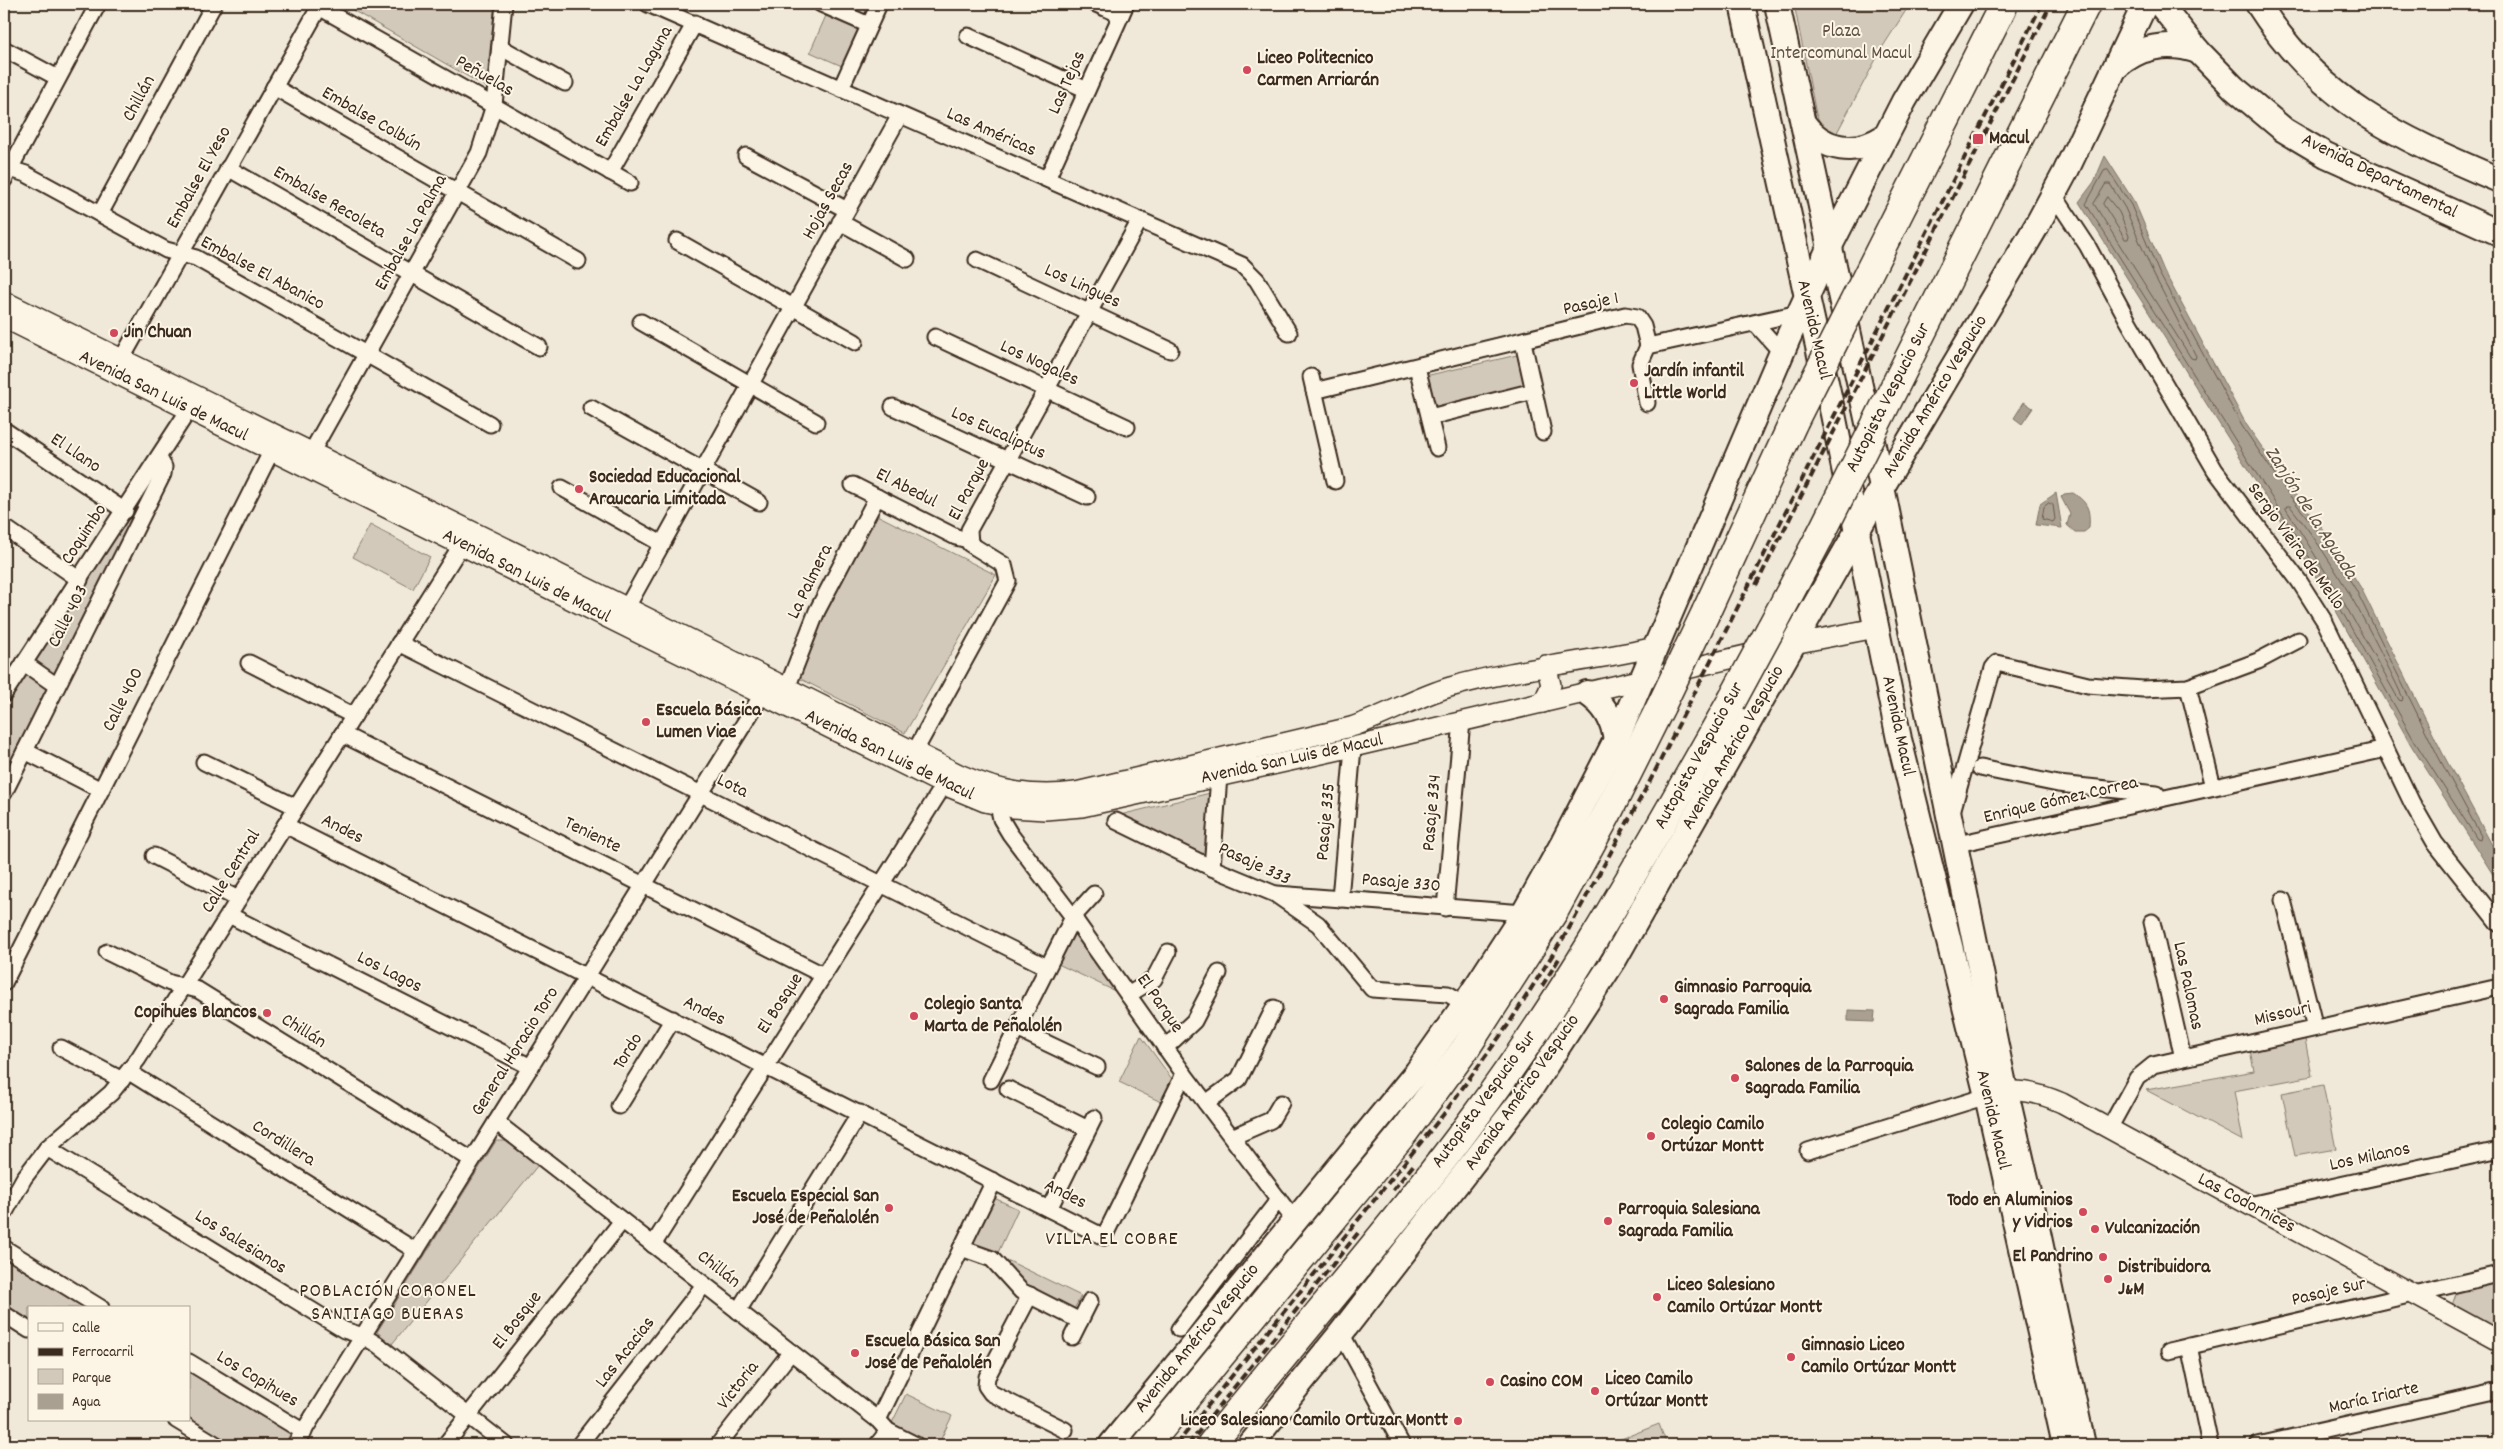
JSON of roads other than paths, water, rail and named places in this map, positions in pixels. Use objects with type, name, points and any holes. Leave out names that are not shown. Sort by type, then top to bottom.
[{"type":"highway","points":[[1150,1441],[1405,1131],[1470,1042],[1558,903],[1607,814],[1661,706],[1794,422],[2004,4]]},
{"type":"highway","name":"Autopista Vespucio Sur","points":[[1215,1441],[1446,1154],[1523,1049],[1598,934],[1731,702],[1820,536],[2086,4]]},
{"type":"main road","name":"Avenida Macul","points":[[1742,4],[1803,306],[1833,414],[1876,628],[1930,872],[2036,1222],[2083,1445]]},
{"type":"main road","name":"Avenida Macul","points":[[1777,4],[1882,488],[1949,820],[1996,1093],[2065,1445]]},
{"type":"main road","name":"Avenida Américo Vespucio","points":[[1111,1445],[1417,1072],[1465,1004],[1524,913],[1571,828],[1616,740],[1782,353],[1830,246],[1884,137],[1961,4]]},
{"type":"main road","name":"Avenida Américo Vespucio","points":[[1250,1445],[1341,1333],[1491,1141],[1559,1046],[1618,952],[1856,533],[2054,195],[2145,4]]},
{"type":"main road","name":"Avenida Departamental","points":[[2160,4],[2198,51],[2250,103],[2305,143],[2335,159],[2499,233]]},
{"type":"main road","points":[[2258,4],[2297,58],[2352,106],[2415,143],[2499,180]]},
{"type":"main road","points":[[2115,68],[2134,54],[2157,46],[2176,45],[2198,51]]},
{"type":"main road","points":[[1804,124],[1824,143],[1842,149],[1864,148],[1884,137]]},
{"type":"main road","points":[[1587,693],[1596,699],[1608,713],[1616,740]]},
{"type":"street","points":[[6,172],[98,4]]},
{"type":"street","name":"Chillán","points":[[100,214],[214,4]]},
{"type":"street","name":"Embalse La Palma","points":[[308,459],[479,153],[494,105],[504,4]]},
{"type":"street","name":"Las Américas","points":[[648,4],[666,7],[694,23],[1247,269],[1257,280],[1289,333]]},
{"type":"street","points":[[821,4],[869,25]]},
{"type":"street","points":[[841,88],[879,4]]},
{"type":"street","points":[[1096,4],[1123,9]]},
{"type":"street","name":"Embalse El Yeso","points":[[117,366],[320,5]]},
{"type":"street","name":"Peñuelas","points":[[320,5],[630,183]]},
{"type":"street","name":"Las Tejas","points":[[1047,179],[1123,9]]},
{"type":"street","name":"Embalse La Laguna","points":[[610,172],[694,23]]},
{"type":"street","points":[[968,36],[1087,90]]},
{"type":"street","points":[[500,47],[565,83]]},
{"type":"street","points":[[4,49],[58,78]]},
{"type":"street","name":"Embalse Colbún","points":[[274,87],[578,262]]},
{"type":"street","name":"Hojas Secas","points":[[622,615],[900,115]]},
{"type":"street","points":[[746,156],[844,216],[907,259]]},
{"type":"street","name":"Embalse Recoleta","points":[[228,168],[539,347]]},
{"type":"street","name":"Embalse El Abanico","points":[[6,172],[26,174],[166,250],[196,258],[490,424]]},
{"type":"street","name":"Sergio Vieira de Mello","points":[[2054,195],[2087,245],[2131,327],[2215,470],[2313,602],[2336,642],[2386,749],[2428,832],[2499,924]]},
{"type":"street","name":"El Parque","points":[[911,758],[1008,581],[1004,565],[975,548],[968,540],[969,530],[1140,220]]},
{"type":"street","points":[[677,241],[855,342]]},
{"type":"street","name":"Los Lingues","points":[[977,260],[1170,350]]},
{"type":"street","name":"Avenida San Luis de Macul","points":[[4,301],[117,366]]},
{"type":"street","points":[[1647,403],[1640,364],[1648,346],[1755,323],[1803,306]]},
{"type":"street","name":"Pasaje 1","points":[[1336,481],[1313,384],[1417,367],[1625,315],[1637,317],[1643,326],[1648,346]]},
{"type":"street","name":"Avenida San Luis de Macul","points":[[4,318],[117,366],[194,403],[622,615],[774,687],[911,758],[989,787],[1031,795],[1064,794],[1342,729],[1388,714],[1436,692],[1546,665],[1587,661],[1656,647]]},
{"type":"street","points":[[640,322],[816,422]]},
{"type":"street","points":[[1755,323],[1782,353]]},
{"type":"street","name":"Los Nogales","points":[[935,337],[1126,427]]},
{"type":"street","points":[[1523,342],[1543,432]]},
{"type":"street","points":[[1417,367],[1437,448]]},
{"type":"street","points":[[1430,417],[1534,391]]},
{"type":"street","name":"Coquimbo","points":[[4,694],[194,403]]},
{"type":"street","name":"Los Eucaliptus","points":[[893,407],[1087,497]]},
{"type":"street","points":[[591,408],[760,502]]},
{"type":"street","name":"El Llano","points":[[4,430],[125,511]]},
{"type":"street","name":"Calle 400","points":[[4,980],[276,443]]},
{"type":"street","name":"Calle 403","points":[[4,793],[163,474],[164,467],[159,458]]},
{"type":"street","name":"El Abedul","points":[[854,485],[956,537],[968,540]]},
{"type":"street","points":[[562,488],[662,544]]},
{"type":"street","name":"La Palmera","points":[[774,687],[817,611],[877,497]]},
{"type":"street","points":[[6,534],[80,580]]},
{"type":"street","name":"Calle Central","points":[[4,1214],[24,1178],[47,1148],[101,1103],[125,1076],[184,987],[466,537]]},
{"type":"street","name":"Avenida San Luis de Macul","points":[[911,758],[944,785],[998,805],[1031,810],[1067,809],[1353,747],[1793,644],[1876,628]]},
{"type":"street","points":[[1949,820],[1993,668],[1997,663],[2088,685],[2143,689],[2188,687],[2258,661],[2298,640]]},
{"type":"street","name":"Lota","points":[[399,643],[1047,967]]},
{"type":"street","points":[[24,663],[57,686]]},
{"type":"street","points":[[249,664],[354,716]]},
{"type":"street","points":[[1543,703],[1551,685],[1546,665]]},
{"type":"street","name":"General Horacio Toro","points":[[295,1445],[701,794],[774,687]]},
{"type":"street","points":[[2188,687],[2213,787]]},
{"type":"street","name":"Pasaje 334","points":[[1445,908],[1462,721]]},
{"type":"street","name":"Teniente","points":[[342,734],[645,884],[823,975]]},
{"type":"street","name":"Pasaje 335","points":[[1340,899],[1353,747]]},
{"type":"street","name":"Enrique Gómez Correa","points":[[1953,845],[2386,749]]},
{"type":"street","points":[[25,751],[101,790]]},
{"type":"street","points":[[204,762],[296,807]]},
{"type":"street","name":"Enrique Gómez Correa","points":[[1980,768],[2058,784],[2178,795]]},
{"type":"street","points":[[1212,868],[1219,776]]},
{"type":"street","name":"El Bosque","points":[[653,1245],[944,785]]},
{"type":"street","name":"El Parque","points":[[998,805],[1001,819],[1010,834],[1073,917],[1184,1074],[1295,1221]]},
{"type":"street","name":"Pasaje 333","points":[[1116,821],[1212,868],[1275,894],[1318,924],[1372,989],[1448,994],[1465,1004]]},
{"type":"street","name":"Andes","points":[[285,824],[1104,1237],[1184,1074]]},
{"type":"street","points":[[154,856],[238,899]]},
{"type":"street","points":[[991,1080],[1073,917],[1094,894]]},
{"type":"street","name":"Pasaje 330","points":[[1275,894],[1524,913]]},
{"type":"street","points":[[2283,900],[2315,1028]]},
{"type":"street","name":"Los Lagos","points":[[229,915],[531,1067]]},
{"type":"street","name":"Las Palomas","points":[[2152,922],[2183,1058]]},
{"type":"street","name":"Chillán","points":[[107,952],[170,983],[198,990],[472,1160]]},
{"type":"street","points":[[1128,994],[1154,979],[1168,952]]},
{"type":"street","points":[[1165,1048],[1194,1021],[1219,973]]},
{"type":"street","name":"Missouri","points":[[2109,1129],[2141,1073],[2153,1065],[2499,988]]},
{"type":"street","points":[[1206,1103],[1239,1079],[1274,1008]]},
{"type":"street","name":"Tordo","points":[[619,1106],[673,1019]]},
{"type":"street","points":[[1017,1029],[1097,1067]]},
{"type":"street","name":"Cordillera","points":[[60,1048],[125,1076],[416,1251]]},
{"type":"street","points":[[1008,1089],[1091,1123],[1049,1209]]},
{"type":"street","name":"Las Codornices","points":[[1996,1093],[2031,1092],[2052,1099],[2499,1341]]},
{"type":"street","points":[[1808,1151],[1996,1093]]},
{"type":"street","points":[[1232,1136],[1271,1120],[1280,1103]]},
{"type":"street","points":[[738,1311],[860,1113]]},
{"type":"street","name":"Chillán","points":[[496,1122],[878,1420],[888,1431],[916,1445]]},
{"type":"street","name":"Los Salesianos","points":[[47,1148],[344,1330],[363,1336],[378,1345],[506,1445]]},
{"type":"street","name":"Los Milanos","points":[[2249,1205],[2499,1150]]},
{"type":"street","points":[[878,1420],[994,1181]]},
{"type":"street","points":[[1179,1328],[1279,1199]]},
{"type":"street","name":"El Bosque","points":[[445,1445],[622,1221]]},
{"type":"street","points":[[4,1248],[98,1306]]},
{"type":"street","points":[[961,1248],[992,1259],[1021,1291],[1080,1321]]},
{"type":"street","name":"Pasaje Sur","points":[[2169,1351],[2499,1274]]},
{"type":"street","name":"Las Acacias","points":[[580,1445],[704,1285]]},
{"type":"street","points":[[1030,1296],[987,1377],[986,1386],[992,1393],[1065,1430]]},
{"type":"street","points":[[1072,1337],[1090,1301]]},
{"type":"street","points":[[4,1314],[28,1329]]},
{"type":"street","points":[[1341,1333],[1402,1445]]},
{"type":"street","points":[[2189,1346],[2210,1445]]},
{"type":"street","name":"Victoria","points":[[718,1445],[791,1352]]},
{"type":"street","name":"Los Copihues","points":[[190,1363],[304,1432]]},
{"type":"street","name":"María Iriarte","points":[[2258,1445],[2499,1391]]},
{"type":"street","points":[[179,1422],[217,1445]]},
{"type":"street","points":[[877,1445],[888,1431]]},
{"type":"water","points":[[2105,156],[2135,203],[2164,271],[2246,424],[2290,488],[2329,537],[2361,588],[2443,754],[2499,858],[2499,884],[2411,745],[2326,593],[2079,202],[2094,182]]},
{"type":"water","points":[[2024,402],[2033,408],[2022,424],[2014,418]]},
{"type":"water","points":[[2056,493],[2062,528],[2036,525],[2040,504]]},
{"type":"water","points":[[2073,493],[2082,500],[2089,512],[2089,528],[2084,532],[2075,532],[2067,525],[2070,514],[2061,497],[2064,494]]},
{"type":"water","points":[[1848,1010],[1875,1011],[1874,1022],[1848,1021]]},
{"type":"railway","points":[[1176,1445],[1443,1115],[1508,1025],[1567,932],[1649,783],[2042,4]]},
{"type":"railway","points":[[1756,585],[2051,4]]},
{"type":"railway","points":[[1542,986],[1560,957]]},
{"type":"railway","points":[[1393,1190],[1415,1163]]},
{"type":"railway","points":[[1188,1445],[1358,1233]]},
{"type":"place","name":"Liceo Politecnico Carmen Arriarán","points":[[1247,70]]},
{"type":"place","name":"Macul","points":[[1978,139]]},
{"type":"place","name":"Jin Chuan","points":[[114,333]]},
{"type":"place","name":"Jardín infantil Little World","points":[[1634,383]]},
{"type":"place","name":"Sociedad Educacional Araucaria Limitada","points":[[579,489]]},
{"type":"place","name":"Escuela Básica Lumen Viae","points":[[646,722]]},
{"type":"place","name":"Gimnasio Parroquia Sagrada Familia","points":[[1664,999]]},
{"type":"place","name":"Copihues Blancos","points":[[267,1013]]},
{"type":"place","name":"Colegio Santa Marta de Peñalolén","points":[[914,1016]]},
{"type":"place","name":"Salones de la Parroquia Sagrada Familia","points":[[1735,1078]]},
{"type":"place","name":"Colegio Camilo Ortúzar Montt","points":[[1651,1136]]},
{"type":"place","name":"Escuela Especial San José de Peñalolén","points":[[889,1208]]},
{"type":"place","name":"Todo en Aluminios y Vidrios","points":[[2083,1212]]},
{"type":"place","name":"Parroquia Salesiana Sagrada Familia","points":[[1608,1221]]},
{"type":"place","name":"Vulcanización","points":[[2095,1229]]},
{"type":"place","name":"El Pandrino","points":[[2103,1257]]},
{"type":"place","name":"Distribuidora J&M","points":[[2108,1279]]},
{"type":"place","name":"Liceo Salesiano Camilo Ortúzar Montt","points":[[1657,1297]]},
{"type":"place","name":"Escuela Básica San José de Peñalolén","points":[[855,1353]]},
{"type":"place","name":"Gimnasio Liceo Camilo Ortúzar Montt","points":[[1791,1357]]},
{"type":"place","name":"Casino COM","points":[[1490,1382]]},
{"type":"place","name":"Liceo Camilo Ortúzar Montt","points":[[1595,1391]]},
{"type":"place","name":"Liceo Salesiano Camilo Ortuzar Montt","points":[[1458,1421]]},
{"type":"district","name":"VILLA EL COBRE","points":[[1112,1240]]},
{"type":"district","name":"POBLACIÓN CORONEL SANTIAGO BUERAS","points":[[388,1304]]},
{"type":"park label","name":"Plaza Intercomunal Macul","points":[[1841,43]]},
{"type":"water label","name":"Zanjón de la Aguada","points":[[2310,513]]}]
